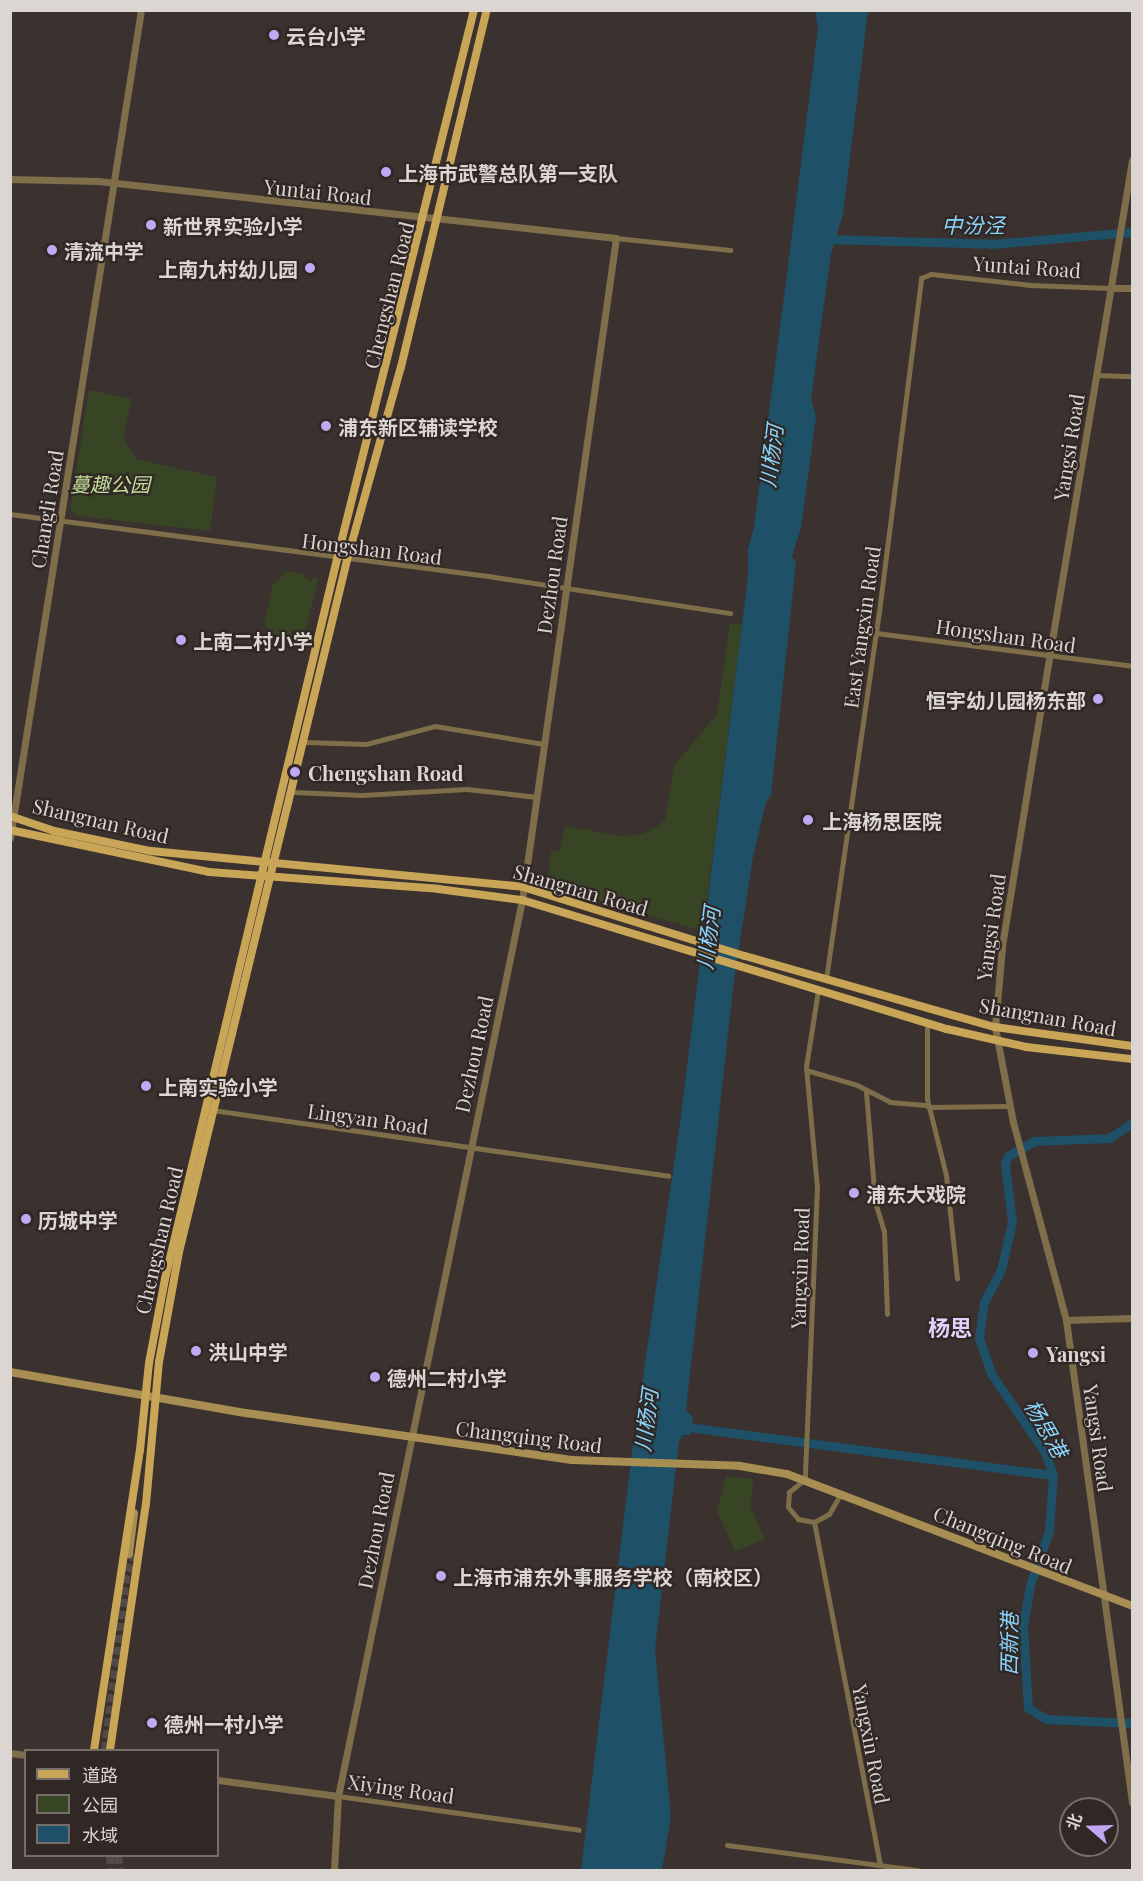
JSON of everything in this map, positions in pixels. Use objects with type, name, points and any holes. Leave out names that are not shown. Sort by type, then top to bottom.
[{"type":"main road","name":"Chengshan Road","points":[[110,1749],[146,1504],[162,1342],[179,1252],[336,559],[425,218],[474,10]]},
{"type":"main road","name":"Chengshan Road","points":[[94,1749],[134,1485],[144,1393],[165,1279],[272,879],[347,560],[401,367],[487,10]]},
{"type":"main road","name":"Shangnan Road","points":[[12,817],[54,831],[151,851],[523,887],[700,943],[995,1027],[1132,1046]]},
{"type":"main road","name":"Shangnan Road","points":[[11,833],[159,865],[272,879],[438,889],[522,900],[743,969],[997,1041],[1082,1056],[1132,1059]]},
{"type":"main road","name":"Changqing Road","points":[[10,1372],[411,1437],[572,1460],[740,1466],[806,1479],[1047,1575],[1132,1606]]},
{"type":"main road","points":[[134,1485],[132,1554],[146,1504]]},
{"type":"street","name":"Changli Road","points":[[11,833],[141,10]]},
{"type":"street","name":"Yangsi Road","points":[[1132,160],[1002,947],[995,1027],[1009,1106],[1066,1320],[1132,1803]]},
{"type":"street","name":"Yuntai Road","points":[[10,179],[114,184],[730,250]]},
{"type":"street","name":"Dezhou Road","points":[[334,1870],[338,1796],[522,900],[616,238]]},
{"type":"street","name":"Yuntai Road","points":[[921,278],[931,274],[1030,285],[1132,288]]},
{"type":"street","name":"East Yangxin Road","points":[[826,979],[876,633],[921,278]]},
{"type":"street","points":[[1096,375],[1132,376]]},
{"type":"street","name":"Hongshan Road","points":[[10,514],[336,559],[495,577],[566,590],[730,613]]},
{"type":"street","name":"Hongshan Road","points":[[876,633],[1132,666]]},
{"type":"street","points":[[305,742],[366,744],[435,726],[544,744]]},
{"type":"street","points":[[293,792],[362,795],[467,789],[537,797]]},
{"type":"street","name":"Yangxin Road","points":[[806,1479],[817,1187],[806,1070],[818,990]]},
{"type":"street","points":[[927,1022],[928,1106],[946,1175],[957,1278]]},
{"type":"street","points":[[806,1070],[857,1085],[866,1092],[898,1104],[1009,1106]]},
{"type":"street","points":[[866,1092],[875,1202],[884,1231],[887,1314]]},
{"type":"street","name":"Lingyan Road","points":[[211,1110],[668,1176]]},
{"type":"street","points":[[1066,1320],[1132,1318]]},
{"type":"street","points":[[806,1479],[789,1492],[788,1507],[798,1519],[814,1522],[829,1514],[842,1492]]},
{"type":"street","name":"Yangxin Road","points":[[814,1522],[880,1865]]},
{"type":"street","name":"Xiying Road","points":[[219,1780],[579,1830]]},
{"type":"street","points":[[728,1845],[918,1870]]},
{"type":"green space","name":"蔓趣公园","points":[[89,390],[132,399],[123,438],[136,459],[217,477],[210,531],[78,516],[70,510]]},
{"type":"green space","points":[[287,571],[302,574],[311,582],[313,577],[318,578],[301,651],[295,649],[297,639],[277,640],[264,625],[273,584]]},
{"type":"green space","points":[[730,623],[742,624],[703,931],[547,886],[551,851],[559,851],[565,826],[628,837],[650,831],[665,820],[674,766],[717,714]]},
{"type":"green space","points":[[726,1476],[753,1479],[751,1507],[765,1540],[735,1551],[717,1512]]},
{"type":"water","name":"川杨河","points":[[815,11],[868,11],[843,214],[831,254],[811,399],[816,417],[801,528],[792,556],[796,563],[771,795],[766,802],[753,857],[734,980],[686,1410],[693,1417],[690,1435],[683,1435],[679,1442],[655,1649],[671,1817],[662,1870],[581,1870],[632,1452],[680,1123],[748,576],[748,549],[754,527],[818,28]]},
{"type":"waterway","name":"中汾泾","points":[[827,239],[991,244],[1132,232]]},
{"type":"waterway","name":"杨思港","points":[[1132,1123],[1110,1138],[1034,1141],[1008,1156],[1005,1164],[1012,1222],[1001,1270],[984,1302],[979,1338],[992,1375],[1045,1452],[1053,1475],[1049,1531],[1030,1585],[1023,1626],[1028,1708],[1046,1719],[1132,1723]]},
{"type":"waterway","name":"杨思港","points":[[680,1426],[1053,1475]]},
{"type":"tunnel","points":[[105,1749],[129,1554]]},
{"type":"tunnel","points":[[132,1573],[135,1554]]},
{"type":"tunnel","points":[[110,1857],[111,1870]]},
{"type":"tunnel","points":[[118,1857],[120,1870]]},
{"type":"place","name":"云台小学","points":[[274,35]]},
{"type":"place","name":"上海市武警总队第一支队","points":[[386,172]]},
{"type":"place","name":"新世界实验小学","points":[[151,225]]},
{"type":"place","name":"清流中学","points":[[52,250]]},
{"type":"place","name":"上南九村幼儿园","points":[[310,268]]},
{"type":"place","name":"浦东新区辅读学校","points":[[326,426]]},
{"type":"place","name":"上南二村小学","points":[[181,640]]},
{"type":"place","name":"恒宇幼儿园杨东部","points":[[1098,699]]},
{"type":"place","name":"Chengshan Road","points":[[295,772]]},
{"type":"place","name":"上海杨思医院","points":[[808,820]]},
{"type":"place","name":"上南实验小学","points":[[146,1086]]},
{"type":"place","name":"浦东大戏院","points":[[854,1193]]},
{"type":"place","name":"历城中学","points":[[26,1219]]},
{"type":"place","name":"洪山中学","points":[[196,1351]]},
{"type":"place","name":"Yangsi","points":[[1033,1353]]},
{"type":"place","name":"德州二村小学","points":[[375,1377]]},
{"type":"place","name":"上海市浦东外事服务学校（南校区）","points":[[441,1576]]},
{"type":"place","name":"德州一村小学","points":[[152,1723]]},
{"type":"district","name":"杨思","points":[[950,1328]]},
{"type":"water label","name":"西新港","points":[[1008,1644]]}]
